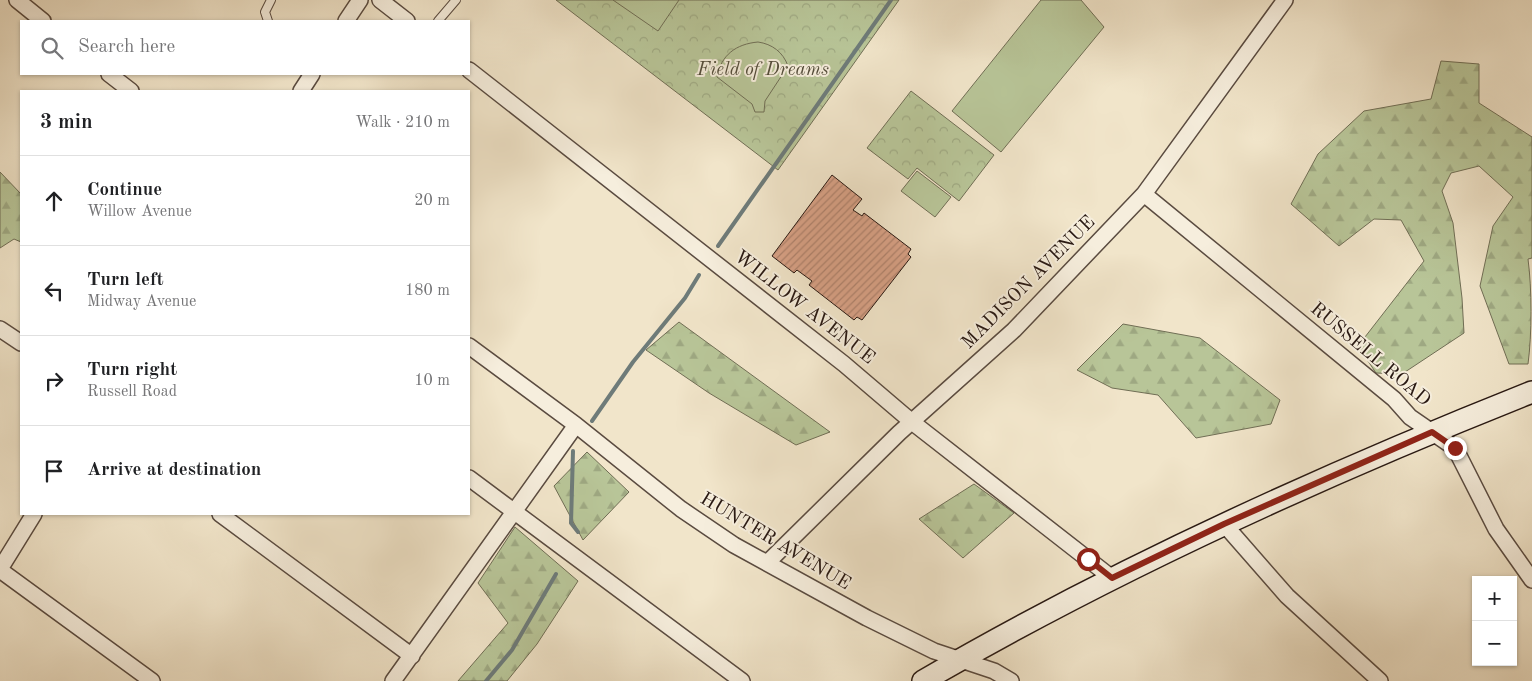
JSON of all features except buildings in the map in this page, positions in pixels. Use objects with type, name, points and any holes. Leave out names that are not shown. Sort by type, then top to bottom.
[{"type":"street","points":[[17,0],[42,20]]},
{"type":"street","points":[[347,20],[360,0]]},
{"type":"street","points":[[380,0],[406,20]]},
{"type":"street","name":"MADISON AVENUE","points":[[767,563],[912,422],[1014,330],[1144,194],[1285,0]]},
{"type":"street","name":"WILLOW AVENUE","points":[[470,71],[844,364],[912,422],[1112,578]]},
{"type":"street","points":[[110,75],[130,90]]},
{"type":"street","points":[[302,90],[311,75]]},
{"type":"street","name":"RUSSELL ROAD","points":[[1144,194],[1394,399],[1410,417],[1455,448],[1496,528],[1532,580]]},
{"type":"street","points":[[0,328],[20,343]]},
{"type":"street","name":"HUNTER AVENUE","points":[[470,347],[576,426],[681,509],[734,545],[867,618],[934,652],[994,671],[1011,681]]},
{"type":"street","points":[[923,681],[1112,578],[1224,524],[1432,432],[1532,392]]},
{"type":"street","points":[[393,681],[576,426]]},
{"type":"street","points":[[470,479],[742,681]]},
{"type":"street","points":[[33,515],[0,570],[152,681]]},
{"type":"street","points":[[221,515],[412,656]]},
{"type":"street","points":[[1224,524],[1287,596],[1380,681]]},
{"type":"lane","points":[[268,20],[265,12],[271,0]]},
{"type":"lane","points":[[439,20],[456,0]]},
{"type":"green space","name":"Field of Dreams","points":[[556,0],[899,0],[778,170]]},
{"type":"green space","points":[[613,0],[679,0],[658,31]]},
{"type":"green space","points":[[1041,0],[1081,0],[1104,27],[1001,152],[952,111]]},
{"type":"green space","points":[[758,42],[776,50],[788,66],[765,101],[764,112],[755,112],[752,104],[717,77],[722,63],[731,52],[743,45]]},
{"type":"green space","points":[[1441,61],[1479,64],[1479,103],[1532,137],[1532,258],[1528,259],[1531,326],[1528,364],[1509,364],[1480,286],[1493,226],[1513,197],[1479,166],[1451,173],[1442,191],[1453,223],[1464,333],[1402,374],[1376,373],[1358,346],[1424,261],[1401,220],[1374,219],[1339,246],[1291,204],[1318,154],[1364,111],[1431,99]]},
{"type":"green space","points":[[911,91],[994,155],[959,201],[917,168],[908,179],[867,148]]},
{"type":"green space","points":[[917,171],[951,197],[935,217],[901,191]]},
{"type":"green space","points":[[0,172],[20,193],[20,242],[14,239],[0,248]]},
{"type":"green space","points":[[679,322],[830,432],[796,445],[709,393],[646,350]]},
{"type":"green space","points":[[1123,324],[1200,338],[1280,400],[1271,424],[1196,438],[1158,395],[1112,388],[1077,370]]},
{"type":"green space","points":[[587,452],[629,492],[583,540],[554,486]]},
{"type":"green space","points":[[974,484],[1014,513],[963,558],[919,519]]},
{"type":"green space","points":[[515,527],[578,581],[537,644],[507,681],[458,681],[508,623],[478,583]]},
{"type":"waterway","points":[[718,246],[891,0]]},
{"type":"waterway","points":[[592,421],[633,362],[685,298],[699,275]]},
{"type":"waterway","points":[[573,451],[571,523],[578,532]]},
{"type":"waterway","points":[[486,681],[512,650],[556,574]]},
{"type":"route","points":[[1088,559],[1112,578],[1224,524],[1432,432],[1455,448]]}]
